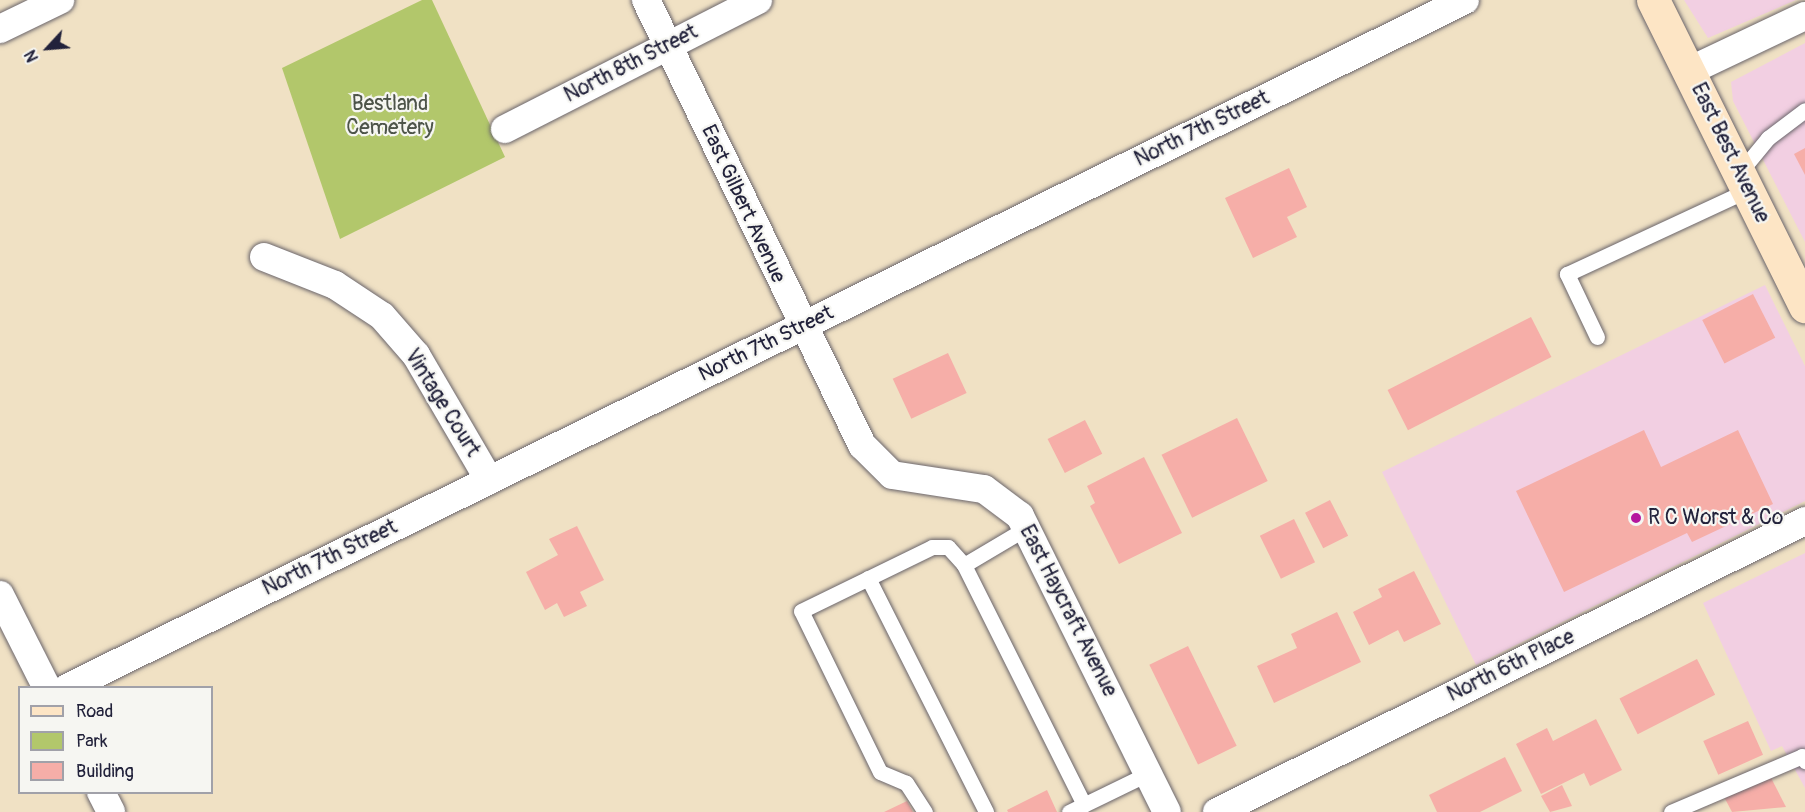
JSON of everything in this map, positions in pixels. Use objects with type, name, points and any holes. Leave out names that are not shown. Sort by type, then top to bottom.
[{"type":"main road","name":"East Best Avenue","points":[[1653,0],[1805,306]]},
{"type":"street","points":[[0,29],[60,0]]},
{"type":"street","name":"East Gilbert Avenue","points":[[646,0],[842,407]]},
{"type":"street","name":"North 8th Street","points":[[505,129],[758,0]]},
{"type":"street","name":"North 7th Street","points":[[68,686],[1465,0]]},
{"type":"street","points":[[1689,71],[1805,16]]},
{"type":"street","name":"Vintage Court","points":[[264,257],[335,285],[382,316],[416,355],[489,480]]},
{"type":"street","name":"East Haycraft Avenue","points":[[842,407],[868,454],[892,475],[984,489],[1028,527],[1167,812]]},
{"type":"street","name":"North 6th Place","points":[[1217,812],[1805,521]]},
{"type":"street","points":[[0,595],[46,686]]},
{"type":"street","points":[[102,794],[111,812]]},
{"type":"lane","points":[[1597,337],[1567,274],[1744,181],[1768,138],[1805,110]]},
{"type":"lane","points":[[964,565],[1028,527]]},
{"type":"lane","points":[[925,812],[906,783],[880,772],[801,611],[932,547],[948,547],[964,565],[1084,805]]},
{"type":"lane","points":[[868,578],[986,812]]},
{"type":"lane","points":[[1671,812],[1802,756],[1805,761]]},
{"type":"lane","points":[[1069,812],[1149,773]]},
{"type":"shaded area","points":[[1684,0],[1796,0],[1708,38]]},
{"type":"shaded area","points":[[1805,43],[1805,242],[1733,101],[1731,82]]},
{"type":"shaded area","points":[[1765,285],[1805,366],[1805,501],[1476,665],[1382,472]]},
{"type":"shaded area","points":[[1805,553],[1805,788],[1782,746],[1771,751],[1703,603]]},
{"type":"green space","name":"Bestland Cemetery","points":[[422,0],[432,0],[505,157],[340,239],[282,68]]},
{"type":"building","points":[[1805,148],[1805,175],[1794,154]]},
{"type":"building","points":[[1289,168],[1307,207],[1287,217],[1297,237],[1253,258],[1225,198]]},
{"type":"building","points":[[1753,294],[1775,338],[1724,364],[1702,320]]},
{"type":"building","points":[[1531,317],[1551,357],[1408,430],[1388,390]]},
{"type":"building","points":[[948,353],[967,393],[911,419],[893,379]]},
{"type":"building","points":[[1237,418],[1268,481],[1192,518],[1162,455]]},
{"type":"building","points":[[1085,420],[1102,454],[1065,473],[1048,439]]},
{"type":"building","name":"R C Worst & Co","points":[[1644,430],[1661,467],[1738,430],[1773,504],[1692,542],[1687,533],[1564,592],[1516,491]]},
{"type":"building","points":[[1144,457],[1182,533],[1119,564],[1090,506],[1095,503],[1087,486]]},
{"type":"building","points":[[1330,500],[1348,536],[1323,548],[1305,513]]},
{"type":"building","points":[[1294,519],[1315,562],[1281,579],[1260,536]]},
{"type":"building","points":[[577,526],[604,580],[580,592],[587,606],[564,617],[557,603],[545,610],[526,572],[558,555],[549,539]]},
{"type":"building","points":[[1414,571],[1441,624],[1404,642],[1398,630],[1369,645],[1353,612],[1382,597],[1378,589]]},
{"type":"building","points":[[1337,612],[1361,662],[1274,703],[1257,666],[1297,648],[1291,634]]},
{"type":"building","points":[[1188,646],[1237,746],[1198,765],[1149,665]]},
{"type":"building","points":[[1697,659],[1715,695],[1638,734],[1619,698]]},
{"type":"building","points":[[1596,719],[1622,770],[1590,786],[1584,773],[1541,794],[1516,744],[1547,728],[1553,741]]},
{"type":"building","points":[[1748,721],[1763,755],[1718,775],[1703,741]]},
{"type":"building","points":[[1505,757],[1522,791],[1480,812],[1437,812],[1429,795]]},
{"type":"building","points":[[1768,772],[1786,807],[1732,812],[1723,795]]},
{"type":"building","points":[[1562,785],[1572,806],[1550,812],[1541,796]]},
{"type":"building","points":[[1047,790],[1057,812],[1008,812],[1007,810]]},
{"type":"building","points":[[907,801],[913,812],[884,812]]},
{"type":"place","name":"R C Worst & Co","points":[[1636,518]]}]
